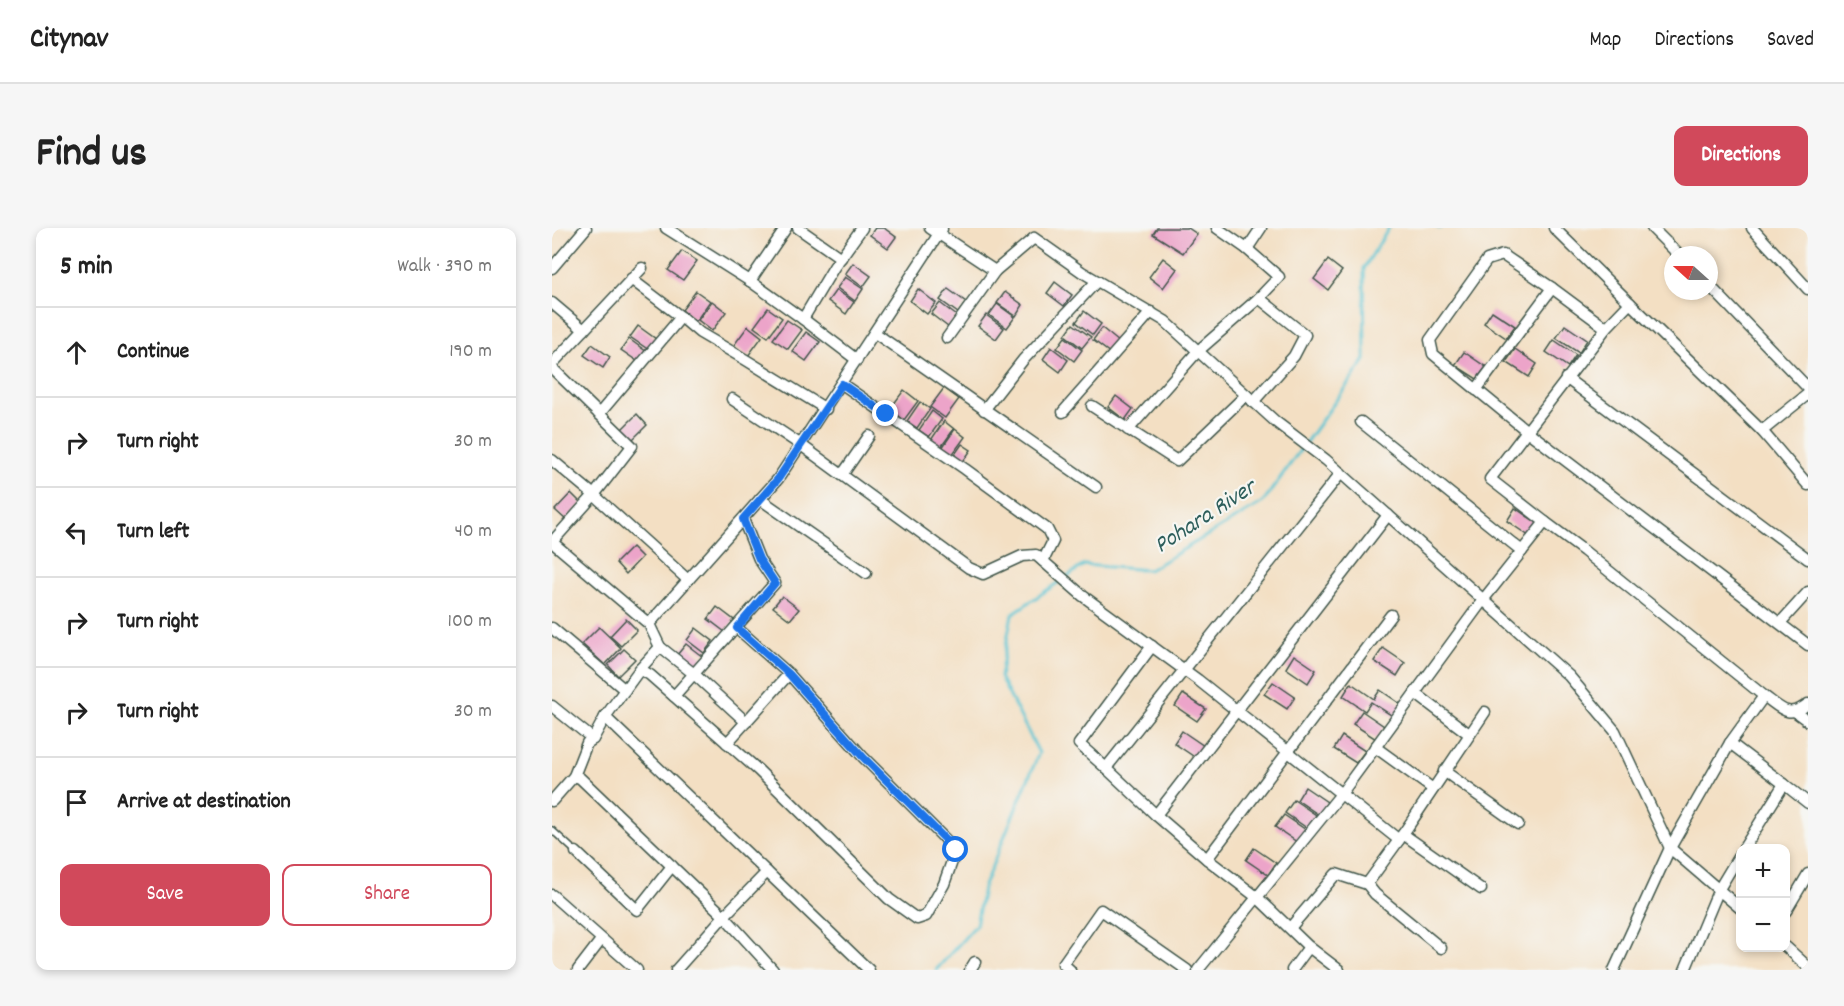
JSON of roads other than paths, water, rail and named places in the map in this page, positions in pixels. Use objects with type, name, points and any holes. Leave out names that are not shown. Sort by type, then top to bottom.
[{"type":"street","points":[[552,268],[586,228]]},
{"type":"street","points":[[666,228],[750,281],[857,360]]},
{"type":"street","points":[[750,281],[786,228]]},
{"type":"street","points":[[798,228],[841,258]]},
{"type":"street","points":[[803,319],[862,228]]},
{"type":"street","points":[[1128,430],[1198,351],[1259,298],[1279,277],[1247,249],[1217,228]]},
{"type":"street","points":[[1247,249],[1261,228]]},
{"type":"street","points":[[1554,228],[1762,431],[1808,485]]},
{"type":"street","points":[[1652,228],[1670,246]]},
{"type":"street","points":[[1752,228],[1808,289]]},
{"type":"street","points":[[650,624],[778,479],[875,333],[937,230],[995,271]]},
{"type":"street","points":[[947,339],[995,271],[1034,238],[1096,281],[1165,321],[1276,423],[1326,460],[1569,676],[1615,731],[1670,848],[1736,905]]},
{"type":"street","points":[[1606,328],[1503,255],[1487,260],[1430,340],[1433,354],[1476,390],[1808,645]]},
{"type":"street","points":[[552,363],[642,268]]},
{"type":"street","points":[[631,279],[700,333],[826,409]]},
{"type":"street","points":[[984,410],[1023,360],[1096,281]]},
{"type":"street","points":[[1476,390],[1552,288]]},
{"type":"street","points":[[1718,294],[1808,388]]},
{"type":"street","points":[[1092,406],[1177,461],[1250,398],[1294,356],[1305,334],[1259,298]]},
{"type":"street","points":[[552,303],[584,330]]},
{"type":"street","points":[[1630,303],[1606,328],[1566,378],[1490,479],[1788,713],[1797,712],[1808,704]]},
{"type":"street","points":[[1063,412],[1151,312]]},
{"type":"street","points":[[599,414],[681,317]]},
{"type":"street","points":[[875,333],[1096,487]]},
{"type":"street","points":[[552,368],[632,446],[594,495],[552,542],[650,624],[660,647],[694,674],[746,722]]},
{"type":"street","points":[[1566,378],[1808,560]]},
{"type":"street","points":[[842,384],[1047,529],[1053,541],[1047,563]]},
{"type":"street","points":[[1762,431],[1808,394]]},
{"type":"street","points":[[732,399],[801,445],[969,568],[983,574],[1022,556],[1036,555],[1083,596],[1185,671],[1341,794],[1401,837],[1481,889]]},
{"type":"street","points":[[1361,422],[1522,551]]},
{"type":"street","points":[[842,475],[869,436]]},
{"type":"street","points":[[552,459],[688,580]]},
{"type":"street","points":[[1106,768],[1341,473]]},
{"type":"street","points":[[760,499],[866,573]]},
{"type":"street","points":[[1156,815],[1388,515]]},
{"type":"street","points":[[674,696],[775,583],[759,559],[743,519]]},
{"type":"street","points":[[1198,970],[1341,794],[1484,600],[1545,522]]},
{"type":"street","points":[[1780,623],[1808,592]]},
{"type":"street","points":[[1207,859],[1391,615]]},
{"type":"street","points":[[552,628],[625,690]]},
{"type":"street","points":[[640,669],[650,675],[758,770],[889,898],[917,919],[926,916],[944,884],[956,850],[863,757],[789,674],[737,628]]},
{"type":"street","points":[[1152,646],[1079,744],[1156,815],[1207,859],[1258,898],[1309,947],[1340,970]]},
{"type":"street","points":[[552,801],[574,776],[587,743],[593,740],[605,717],[640,669],[660,647]]},
{"type":"street","points":[[727,743],[789,674]]},
{"type":"street","points":[[1415,693],[1469,734]]},
{"type":"street","points":[[1614,970],[1670,848],[1730,743],[1764,696]]},
{"type":"street","points":[[552,706],[593,740]]},
{"type":"street","points":[[1367,884],[1485,712]]},
{"type":"street","points":[[1797,712],[1808,721]]},
{"type":"street","points":[[605,717],[869,970]]},
{"type":"street","points":[[1730,743],[1808,803]]},
{"type":"street","points":[[1375,747],[1433,789]]},
{"type":"street","points":[[1444,771],[1518,824]]},
{"type":"street","points":[[574,776],[580,778],[724,916],[773,970]]},
{"type":"street","points":[[1747,844],[1784,784]]},
{"type":"street","points":[[576,852],[636,910],[672,866]]},
{"type":"street","points":[[1685,970],[1719,890],[1736,861]]},
{"type":"street","points":[[676,970],[767,872]]},
{"type":"street","points":[[1290,928],[1336,874],[1367,884],[1441,948]]},
{"type":"street","points":[[1790,903],[1808,874]]},
{"type":"street","points":[[552,895],[637,970]]},
{"type":"street","points":[[1070,970],[1063,964],[1101,910],[1187,970]]},
{"type":"street","points":[[578,970],[601,940]]},
{"type":"street","points":[[1292,970],[1309,947]]},
{"type":"street","points":[[1790,951],[1808,967]]},
{"type":"lane","points":[[552,830],[576,852]]},
{"type":"waterway","name":"Pohara River","points":[[936,970],[976,925],[983,888],[1039,753],[1000,677],[1012,614],[1084,565],[1149,570],[1263,502],[1365,360],[1364,268],[1389,228]]}]
